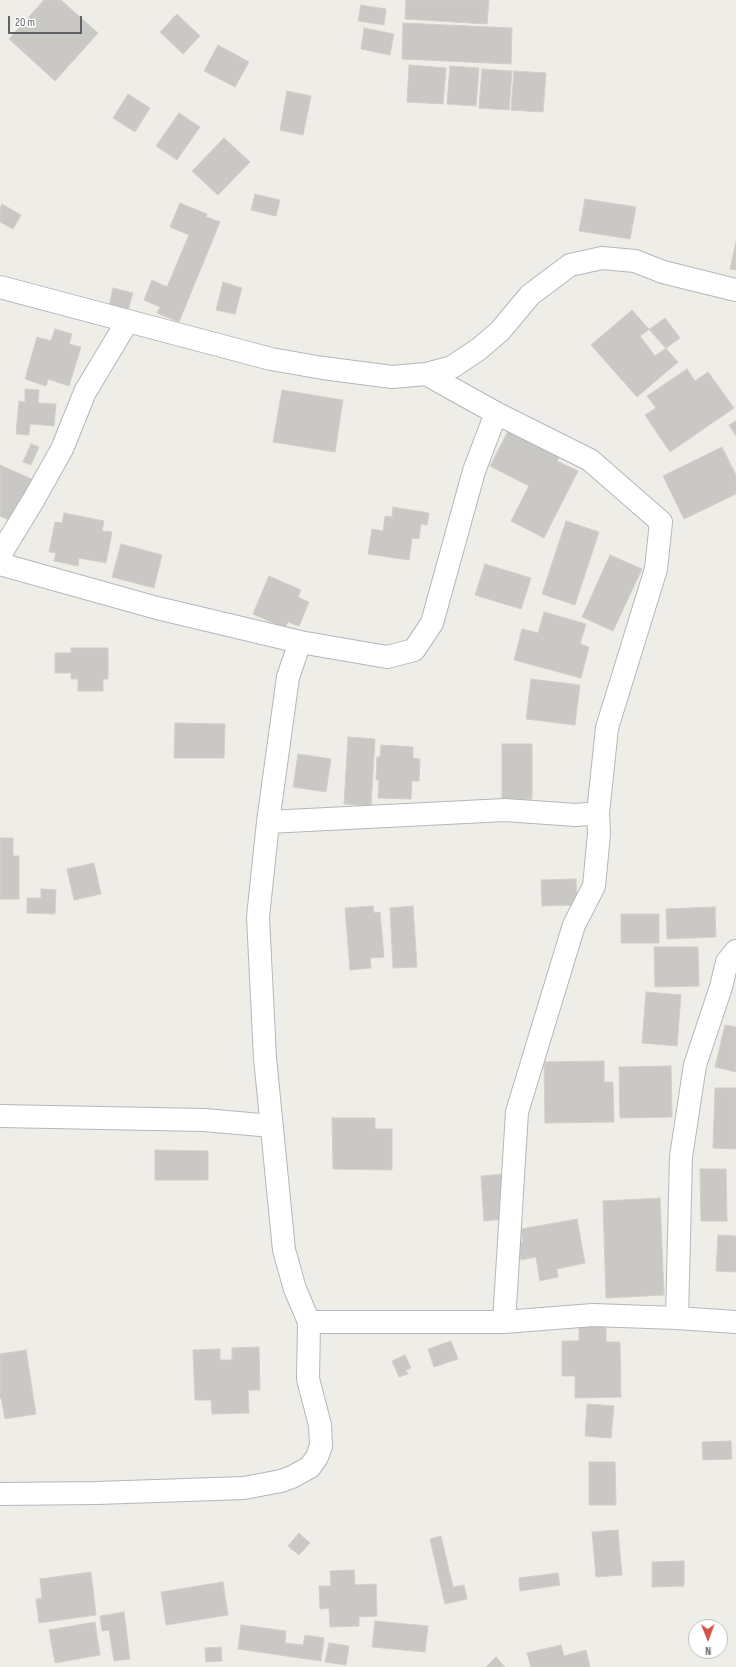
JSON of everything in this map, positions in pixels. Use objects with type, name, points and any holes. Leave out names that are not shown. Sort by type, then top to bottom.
[{"type":"street","points":[[0,287],[126,322],[271,359],[323,368],[392,377],[426,374],[452,366],[479,349],[500,331],[530,295],[570,265],[602,258],[634,261],[663,272],[736,290]]},
{"type":"street","points":[[0,555],[62,449],[85,392],[126,322]]},
{"type":"street","points":[[426,374],[496,413],[590,460],[661,522],[656,569],[607,728],[598,813],[599,834],[594,886],[574,925],[517,1112],[504,1322]]},
{"type":"street","points":[[0,564],[157,608],[300,642],[387,657],[414,650],[432,623],[474,471],[496,413]]},
{"type":"street","points":[[0,1494],[97,1493],[244,1488],[281,1481],[310,1467],[317,1457],[321,1446],[320,1425],[308,1379],[309,1322],[295,1289],[284,1250],[265,1058],[258,917],[268,822],[288,677],[300,642]]},
{"type":"street","points":[[268,822],[505,810],[576,815],[598,813]]},
{"type":"street","points":[[677,1318],[681,1157],[695,1065],[721,988],[727,962],[736,951]]},
{"type":"street","points":[[0,1116],[204,1120],[272,1126]]},
{"type":"street","points":[[309,1322],[504,1322],[593,1315],[736,1322]]},
{"type":"building","points":[[44,0],[61,0],[98,33],[55,81],[9,39]]},
{"type":"building","points":[[406,0],[489,0],[487,24],[405,19]]},
{"type":"building","points":[[361,5],[386,9],[384,25],[358,21]]},
{"type":"building","points":[[177,14],[200,36],[183,54],[160,32]]},
{"type":"building","points":[[403,23],[512,28],[511,64],[402,59]]},
{"type":"building","points":[[364,28],[394,34],[390,55],[361,49]]},
{"type":"building","points":[[218,45],[249,62],[235,87],[204,71]]},
{"type":"building","points":[[409,65],[446,68],[443,104],[407,102]]},
{"type":"building","points":[[450,66],[479,68],[476,106],[447,104]]},
{"type":"building","points":[[482,69],[512,71],[509,110],[479,108]]},
{"type":"building","points":[[514,71],[546,73],[543,112],[511,110]]},
{"type":"building","points":[[287,91],[311,96],[303,135],[280,130]]},
{"type":"building","points":[[128,94],[150,108],[135,132],[113,118]]},
{"type":"building","points":[[179,113],[200,127],[177,160],[156,146]]},
{"type":"building","points":[[224,138],[250,162],[218,195],[192,171]]},
{"type":"building","points":[[255,194],[280,200],[276,216],[251,210]]},
{"type":"building","points":[[585,199],[636,207],[630,239],[579,231]]},
{"type":"building","points":[[180,203],[207,214],[206,217],[220,222],[179,322],[157,313],[160,307],[144,300],[152,280],[167,287],[189,235],[170,227]]},
{"type":"building","points":[[2,204],[21,215],[13,229],[0,222],[0,208]]},
{"type":"building","points":[[736,242],[736,270],[730,269]]},
{"type":"building","points":[[223,282],[242,288],[235,314],[216,310]]},
{"type":"building","points":[[113,288],[133,293],[128,311],[109,306]]},
{"type":"building","points":[[632,310],[678,362],[637,397],[591,345]]},
{"type":"building","points":[[665,318],[680,338],[655,356],[640,336]]},
{"type":"building","points":[[55,329],[72,334],[69,344],[81,347],[69,386],[48,379],[46,386],[25,379],[37,337],[51,341]]},
{"type":"building","points":[[687,369],[695,381],[708,372],[734,408],[670,452],[645,415],[656,408],[647,396]]},
{"type":"building","points":[[25,389],[39,390],[38,403],[56,404],[54,426],[30,424],[29,435],[16,434],[19,401],[25,402]]},
{"type":"building","points":[[282,390],[343,400],[335,452],[273,442]]},
{"type":"building","points":[[736,421],[736,436],[729,425]]},
{"type":"building","points":[[508,431],[560,456],[557,461],[578,471],[544,538],[511,521],[529,486],[490,466]]},
{"type":"building","points":[[31,444],[39,447],[31,465],[23,462]]},
{"type":"building","points":[[722,447],[736,475],[736,494],[684,519],[663,476]]},
{"type":"building","points":[[0,465],[36,481],[16,523],[0,516]]},
{"type":"building","points":[[393,507],[429,513],[427,525],[421,524],[419,539],[412,538],[409,560],[368,554],[372,529],[383,531],[385,516],[392,517]]},
{"type":"building","points":[[64,513],[104,521],[102,531],[112,532],[106,563],[79,558],[78,566],[54,561],[56,553],[49,552],[55,522],[62,523]]},
{"type":"building","points":[[566,521],[599,532],[575,605],[542,594]]},
{"type":"building","points":[[121,544],[162,555],[154,588],[112,577]]},
{"type":"building","points":[[610,555],[642,569],[613,631],[582,617]]},
{"type":"building","points":[[485,564],[531,578],[521,609],[475,595]]},
{"type":"building","points":[[269,576],[301,590],[298,597],[309,602],[299,626],[288,622],[285,628],[253,614]]},
{"type":"building","points":[[544,612],[586,624],[580,644],[589,647],[581,678],[514,660],[522,629],[538,633]]},
{"type":"building","points":[[71,648],[108,648],[108,679],[103,679],[103,691],[78,691],[78,679],[71,679],[71,673],[55,673],[55,653],[71,653]]},
{"type":"building","points":[[531,679],[580,685],[575,725],[526,719]]},
{"type":"building","points":[[175,723],[225,724],[224,758],[174,758]]},
{"type":"building","points":[[348,737],[375,739],[371,806],[344,804]]},
{"type":"building","points":[[502,744],[532,744],[532,799],[502,800]]},
{"type":"building","points":[[381,745],[413,747],[413,758],[420,759],[419,781],[412,781],[411,799],[378,798],[379,780],[376,780],[377,757],[380,757]]},
{"type":"building","points":[[298,754],[331,759],[326,792],[293,787]]},
{"type":"building","points":[[0,838],[13,838],[13,856],[19,856],[19,899],[0,899]]},
{"type":"building","points":[[94,863],[101,894],[74,900],[67,869]]},
{"type":"building","points":[[576,879],[577,905],[542,906],[541,880]]},
{"type":"building","points":[[41,889],[56,890],[55,914],[27,913],[27,898],[41,898]]},
{"type":"building","points":[[373,906],[374,913],[380,912],[384,957],[370,958],[371,968],[350,970],[345,908]]},
{"type":"building","points":[[413,906],[417,967],[393,968],[390,908]]},
{"type":"building","points":[[715,907],[716,937],[667,939],[666,909]]},
{"type":"building","points":[[621,914],[659,914],[659,943],[621,943]]},
{"type":"building","points":[[654,947],[698,947],[699,986],[655,987]]},
{"type":"building","points":[[646,992],[681,995],[677,1046],[642,1043]]},
{"type":"building","points":[[725,1025],[736,1027],[736,1072],[715,1067]]},
{"type":"building","points":[[604,1061],[604,1082],[613,1082],[614,1122],[545,1123],[544,1062]]},
{"type":"building","points":[[671,1066],[672,1117],[620,1118],[619,1067]]},
{"type":"building","points":[[715,1088],[736,1088],[736,1149],[713,1148]]},
{"type":"building","points":[[332,1118],[375,1118],[375,1129],[392,1129],[392,1170],[333,1169]]},
{"type":"building","points":[[155,1150],[208,1151],[208,1180],[155,1180]]},
{"type":"building","points":[[700,1169],[726,1169],[727,1221],[701,1221]]},
{"type":"building","points":[[503,1174],[506,1219],[484,1221],[481,1176]]},
{"type":"building","points":[[660,1198],[664,1295],[606,1298],[603,1201]]},
{"type":"building","points":[[577,1219],[585,1263],[557,1269],[558,1277],[540,1281],[536,1257],[521,1260],[518,1243],[523,1242],[521,1229]]},
{"type":"building","points":[[718,1235],[736,1236],[736,1272],[716,1271]]},
{"type":"building","points":[[579,1327],[606,1327],[606,1342],[620,1342],[621,1397],[575,1398],[575,1376],[562,1376],[562,1341],[579,1341]]},
{"type":"building","points":[[451,1341],[458,1359],[434,1367],[428,1349]]},
{"type":"building","points":[[259,1347],[260,1390],[248,1390],[249,1413],[212,1414],[211,1400],[195,1400],[193,1350],[220,1349],[220,1360],[232,1360],[232,1348]]},
{"type":"building","points":[[26,1350],[36,1414],[5,1419],[0,1398],[0,1354]]},
{"type":"building","points":[[405,1355],[411,1368],[406,1370],[408,1374],[399,1377],[392,1361]]},
{"type":"building","points":[[587,1404],[614,1406],[611,1438],[585,1436]]},
{"type":"building","points":[[731,1441],[732,1459],[703,1460],[702,1442]]},
{"type":"building","points":[[589,1462],[615,1462],[616,1505],[589,1505]]},
{"type":"building","points":[[618,1530],[622,1575],[596,1577],[592,1532]]},
{"type":"building","points":[[299,1533],[310,1543],[299,1555],[288,1546]]},
{"type":"building","points":[[441,1536],[453,1587],[464,1585],[467,1599],[445,1604],[430,1539]]},
{"type":"building","points":[[684,1561],[684,1586],[652,1587],[652,1562]]},
{"type":"building","points":[[354,1570],[355,1585],[376,1584],[377,1616],[359,1617],[359,1626],[330,1627],[329,1608],[320,1609],[319,1586],[331,1586],[330,1571]]},
{"type":"building","points":[[91,1572],[96,1615],[39,1623],[36,1599],[42,1598],[40,1579]]},
{"type":"building","points":[[558,1573],[560,1585],[520,1591],[519,1578]]},
{"type":"building","points":[[223,1582],[228,1615],[166,1625],[161,1592]]},
{"type":"building","points":[[124,1612],[130,1659],[114,1661],[109,1630],[102,1631],[100,1616]]},
{"type":"building","points":[[375,1621],[428,1626],[425,1652],[372,1647]]},
{"type":"building","points":[[95,1622],[100,1655],[55,1663],[49,1630]]},
{"type":"building","points":[[241,1625],[286,1631],[285,1643],[303,1645],[305,1635],[324,1638],[321,1661],[238,1649]]},
{"type":"building","points":[[329,1643],[349,1646],[346,1665],[325,1662]]},
{"type":"building","points":[[561,1645],[564,1656],[586,1650],[590,1667],[531,1667],[527,1653]]},
{"type":"building","points":[[221,1647],[222,1661],[206,1662],[205,1648]]},
{"type":"building","points":[[496,1657],[505,1667],[486,1667]]}]
